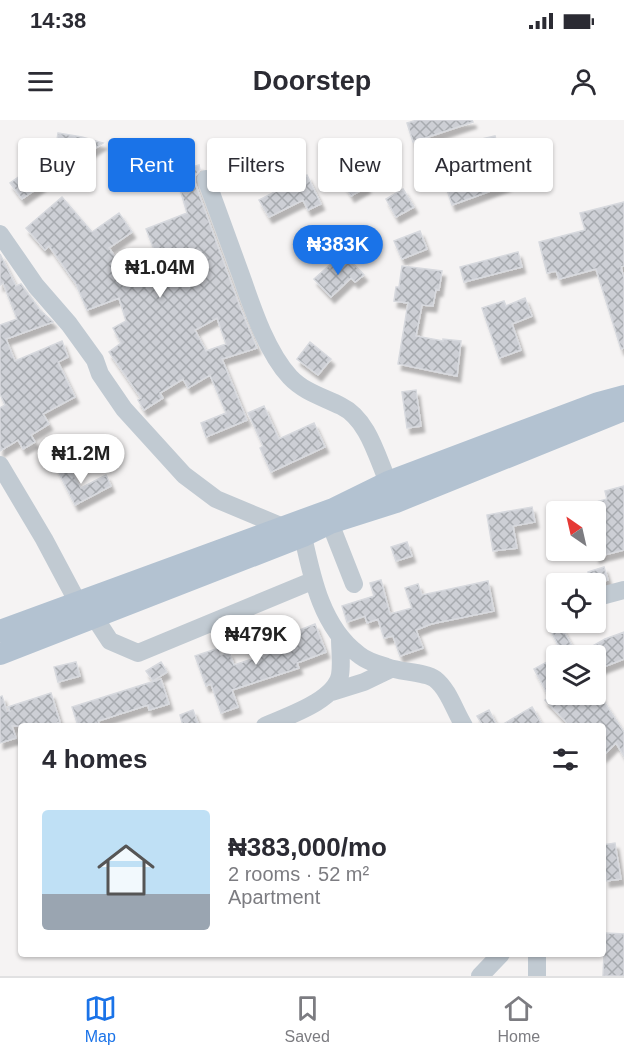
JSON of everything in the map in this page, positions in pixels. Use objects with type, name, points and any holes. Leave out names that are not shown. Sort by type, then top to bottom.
[{"type":"main road","points":[[0,631],[333,509],[388,482],[598,403],[624,396]]},
{"type":"main road","points":[[0,654],[330,524],[396,502],[624,410]]},
{"type":"street","points":[[206,179],[256,317],[278,360],[290,377],[315,395],[342,406],[355,415],[365,430],[388,482]]},
{"type":"street","points":[[0,234],[36,286],[69,324],[95,360],[100,374],[124,409],[184,476],[216,499],[282,527]]},
{"type":"street","points":[[0,465],[44,539],[77,601]]},
{"type":"street","points":[[330,524],[354,584]]},
{"type":"street","points":[[303,536],[312,581],[340,638],[358,655],[372,662],[391,669],[434,677],[444,688],[462,723]]},
{"type":"street","points":[[95,618],[110,641],[138,652],[312,581]]},
{"type":"street","points":[[606,594],[624,590]]},
{"type":"street","points":[[332,692],[340,675],[340,638]]},
{"type":"street","points":[[271,723],[332,692],[364,682],[391,669]]},
{"type":"street","points":[[480,976],[498,957]]},
{"type":"street","points":[[537,957],[537,976]]},
{"type":"building","points":[[417,120],[472,120],[473,122],[425,138],[414,138],[413,142],[407,123]]},
{"type":"building","points":[[58,133],[86,138],[57,138]]},
{"type":"building","points":[[96,141],[103,143],[96,148]]},
{"type":"building","points":[[199,165],[200,170],[195,176],[195,166]]},
{"type":"building","points":[[306,176],[321,204],[308,210],[303,200],[269,217],[259,200],[274,192],[306,192]]},
{"type":"building","points":[[18,177],[18,192],[32,192],[22,199],[10,183]]},
{"type":"building","points":[[195,183],[257,348],[222,359],[247,420],[206,437],[201,423],[226,413],[210,375],[188,388],[183,379],[160,393],[163,398],[144,410],[138,400],[141,398],[109,352],[121,343],[113,328],[126,321],[119,298],[87,310],[76,284],[49,246],[45,250],[26,228],[62,197],[92,232],[119,213],[132,232],[109,248],[131,279],[153,272],[147,255],[155,252],[146,229],[187,213],[181,192],[195,192]],"holes":[[[217,318],[226,344],[206,351],[195,330]]]},
{"type":"building","points":[[402,190],[414,207],[396,217],[386,199],[402,192]]},
{"type":"building","points":[[448,192],[488,192],[452,205]]},
{"type":"building","points":[[624,202],[624,266],[621,267],[624,278],[624,348],[621,349],[596,269],[559,279],[556,271],[547,273],[539,242],[585,230],[580,213]]},
{"type":"building","points":[[420,231],[427,249],[402,259],[394,241]]},
{"type":"building","points":[[518,252],[522,267],[464,282],[460,267]]},
{"type":"building","points":[[0,254],[16,286],[21,284],[40,310],[53,322],[6,339],[15,361],[62,341],[68,357],[58,362],[75,397],[43,414],[49,424],[31,435],[35,442],[23,449],[18,440],[0,451],[0,408],[5,405],[0,394],[0,325],[17,319],[3,283],[0,285]]},
{"type":"building","points":[[349,259],[364,275],[355,282],[351,278],[331,297],[314,279],[333,262],[334,265]]},
{"type":"building","points":[[402,266],[442,271],[439,290],[436,289],[433,306],[422,305],[416,336],[443,341],[443,339],[461,341],[457,376],[398,364],[408,303],[394,301]]},
{"type":"building","points":[[525,298],[532,316],[512,324],[521,350],[499,358],[482,308],[504,301],[506,306]]},
{"type":"building","points":[[310,342],[331,359],[318,375],[297,359]]},
{"type":"building","points":[[416,390],[421,426],[407,428],[402,392]]},
{"type":"building","points":[[264,406],[279,439],[314,423],[325,447],[271,472],[260,448],[263,446],[248,413]]},
{"type":"building","points":[[66,461],[81,488],[106,475],[111,486],[75,505],[56,467]]},
{"type":"building","points":[[624,486],[624,550],[606,554],[606,501],[600,501],[607,499],[605,491]]},
{"type":"building","points":[[532,507],[535,522],[513,526],[517,548],[493,551],[487,515]]},
{"type":"building","points":[[407,542],[412,556],[396,561],[391,547]]},
{"type":"building","points":[[604,567],[606,573],[588,573]]},
{"type":"building","points":[[381,580],[390,614],[412,608],[405,588],[418,584],[422,595],[488,581],[494,611],[431,624],[416,630],[423,648],[400,656],[393,636],[384,638],[378,619],[367,623],[365,616],[347,622],[342,606],[374,596],[370,583]]},
{"type":"building","points":[[315,624],[326,652],[297,663],[299,668],[232,690],[238,707],[221,713],[211,684],[206,686],[195,656],[219,648],[221,655],[229,652],[234,665],[291,646],[287,635]]},
{"type":"building","points":[[624,632],[624,659],[606,666],[606,645],[594,645]]},
{"type":"building","points":[[552,633],[565,633],[572,645],[558,645]]},
{"type":"building","points":[[76,662],[80,676],[58,682],[54,667]]},
{"type":"building","points":[[161,662],[167,672],[153,681],[146,671]]},
{"type":"building","points":[[546,662],[546,691],[534,669]]},
{"type":"building","points":[[161,679],[169,704],[149,710],[148,705],[98,721],[99,723],[77,723],[72,707]]},
{"type":"building","points":[[51,693],[60,722],[18,723],[18,726],[12,726],[16,738],[0,743],[0,697],[2,696],[7,711],[10,711],[8,707]]},
{"type":"building","points":[[550,705],[606,705],[624,732],[624,756],[616,743],[606,753],[606,723],[567,723]]},
{"type":"building","points":[[532,707],[541,723],[505,723]]},
{"type":"building","points":[[193,710],[198,723],[182,723],[180,715]]},
{"type":"building","points":[[489,710],[496,723],[481,723],[477,716]]},
{"type":"building","points":[[615,843],[621,879],[606,881],[606,844]]},
{"type":"building","points":[[606,933],[624,934],[624,976],[603,976]]}]
